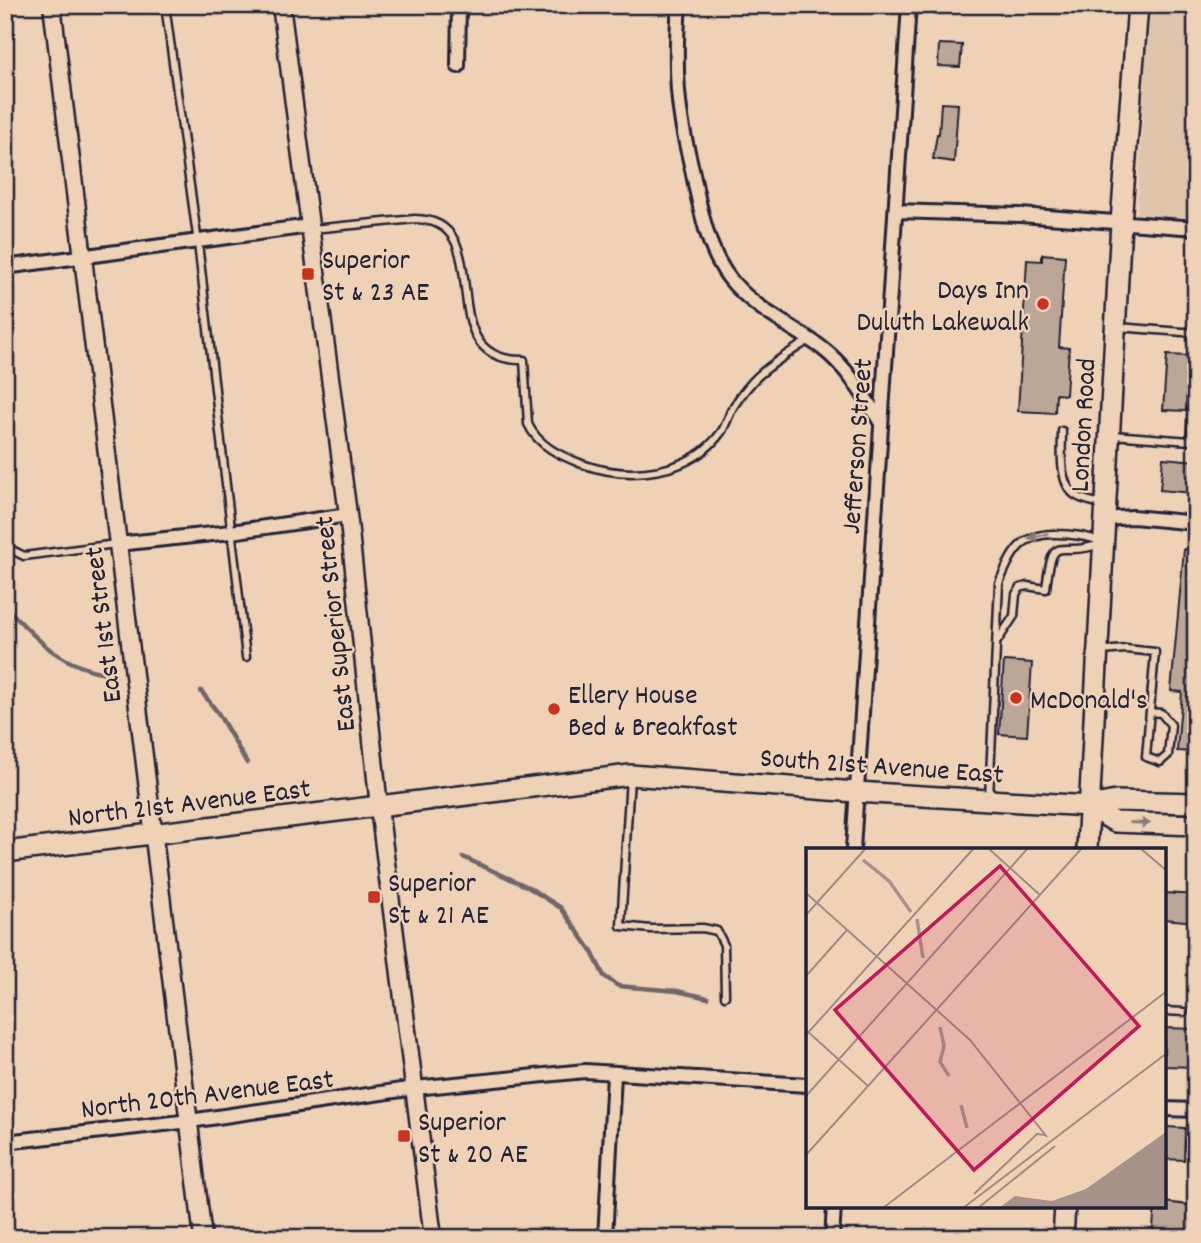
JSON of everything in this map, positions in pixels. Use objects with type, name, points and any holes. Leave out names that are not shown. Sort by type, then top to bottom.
[{"type":"main road","name":"London Road","points":[[1087,848],[1105,542],[1108,435],[1138,5]]},
{"type":"main road","name":"South 21st Avenue East","points":[[379,807],[630,775],[1089,806],[1116,801],[1196,803]]},
{"type":"main road","name":"South 21st Avenue East","points":[[1089,806],[1115,822],[1196,825]]},
{"type":"main road","name":"North 21st Avenue East","points":[[5,852],[152,832],[379,807]]},
{"type":"main road","points":[[1063,1238],[1065,1208]]},
{"type":"street","name":"East 1st Street","points":[[52,5],[203,1238]]},
{"type":"street","name":"East Superior Street","points":[[281,5],[348,515],[379,807],[433,1238]]},
{"type":"street","points":[[458,66],[459,5]]},
{"type":"street","points":[[679,5],[676,53],[680,109],[703,216],[714,253],[740,291],[836,360],[881,423]]},
{"type":"street","name":"Jefferson Street","points":[[853,848],[909,5]]},
{"type":"street","points":[[896,211],[1020,215],[1196,228]]},
{"type":"street","points":[[5,267],[311,228]]},
{"type":"street","points":[[1104,512],[1196,523]]},
{"type":"street","points":[[118,544],[231,532],[348,515]]},
{"type":"street","name":"North 20th Avenue East","points":[[5,1142],[190,1121],[415,1088],[585,1071],[806,1085]]},
{"type":"street","points":[[605,1238],[614,1074]]},
{"type":"street","points":[[1166,1109],[1196,1110]]},
{"type":"street","points":[[832,1238],[834,1208]]},
{"type":"lane","points":[[165,5],[198,243],[246,657]]},
{"type":"lane","points":[[311,228],[415,219],[426,219],[443,225],[460,250],[467,308],[480,344],[497,356],[524,360],[528,424],[532,432],[537,439],[565,457],[611,471],[651,471],[697,456],[723,429],[740,397],[756,378],[810,340]]},
{"type":"lane","points":[[1115,327],[1196,333]]},
{"type":"lane","points":[[1108,435],[1190,442],[1196,359]]},
{"type":"lane","points":[[1062,431],[1063,462],[1069,489],[1076,497],[1104,512]]},
{"type":"lane","points":[[989,799],[999,583],[1009,561],[1028,538],[1042,533],[1062,534],[1105,542]]},
{"type":"lane","points":[[996,643],[1014,616],[1016,594],[1020,588],[1027,586],[1045,589],[1049,560],[1054,552],[1061,548],[1088,549],[1105,542]]},
{"type":"lane","points":[[5,543],[12,551],[24,556],[118,544]]},
{"type":"lane","points":[[1099,651],[1126,649],[1155,652],[1146,757],[1160,762],[1168,755],[1171,725],[1161,713],[1150,712]]},
{"type":"lane","points":[[630,775],[621,926],[651,929],[703,928],[717,931],[724,945],[725,996]]},
{"type":"lane","points":[[1166,1011],[1184,1012]]},
{"type":"shaded area","points":[[1149,5],[1196,5],[1196,219],[1137,216]]},
{"type":"building","points":[[939,44],[962,45],[960,67],[938,66]]},
{"type":"building","points":[[941,103],[958,104],[954,162],[933,159],[939,134]]},
{"type":"building","name":"Days Inn Duluth Lakewalk","points":[[1042,254],[1065,256],[1059,347],[1069,348],[1066,395],[1056,394],[1055,413],[1018,411],[1027,260],[1042,261]]},
{"type":"building","points":[[1167,355],[1189,356],[1186,411],[1163,410]]},
{"type":"building","points":[[1163,458],[1196,461],[1193,493],[1160,490]]},
{"type":"building","points":[[1184,549],[1196,550],[1196,752],[1177,751],[1182,692],[1171,691]]},
{"type":"building","name":"McDonald's","points":[[1004,661],[1032,663],[1027,736],[999,734]]},
{"type":"building","points":[[1166,893],[1196,895],[1196,922],[1166,919]]},
{"type":"building","points":[[1166,1028],[1196,1029],[1196,1067],[1166,1066]]},
{"type":"building","points":[[1166,1127],[1185,1128],[1184,1160],[1166,1159]]},
{"type":"building","points":[[1166,1202],[1196,1206],[1196,1238],[1152,1238],[1155,1208],[1166,1208]]},
{"type":"waterway","points":[[5,606],[40,641],[62,658],[90,670],[108,674]]},
{"type":"waterway","points":[[201,691],[218,713],[247,763]]},
{"type":"waterway","points":[[463,857],[528,887],[561,908],[591,950],[604,976],[618,986],[677,991],[708,998]]},
{"type":"place","name":"Superior St & 23 AE","points":[[308,274]]},
{"type":"place","name":"Days Inn Duluth Lakewalk","points":[[1043,304]]},
{"type":"place","name":"McDonald's","points":[[1016,698]]},
{"type":"place","name":"Ellery House Bed & Breakfast","points":[[554,709]]},
{"type":"place","name":"Superior St & 21 AE","points":[[374,897]]},
{"type":"place","name":"Superior St & 20 AE","points":[[404,1136]]}]
